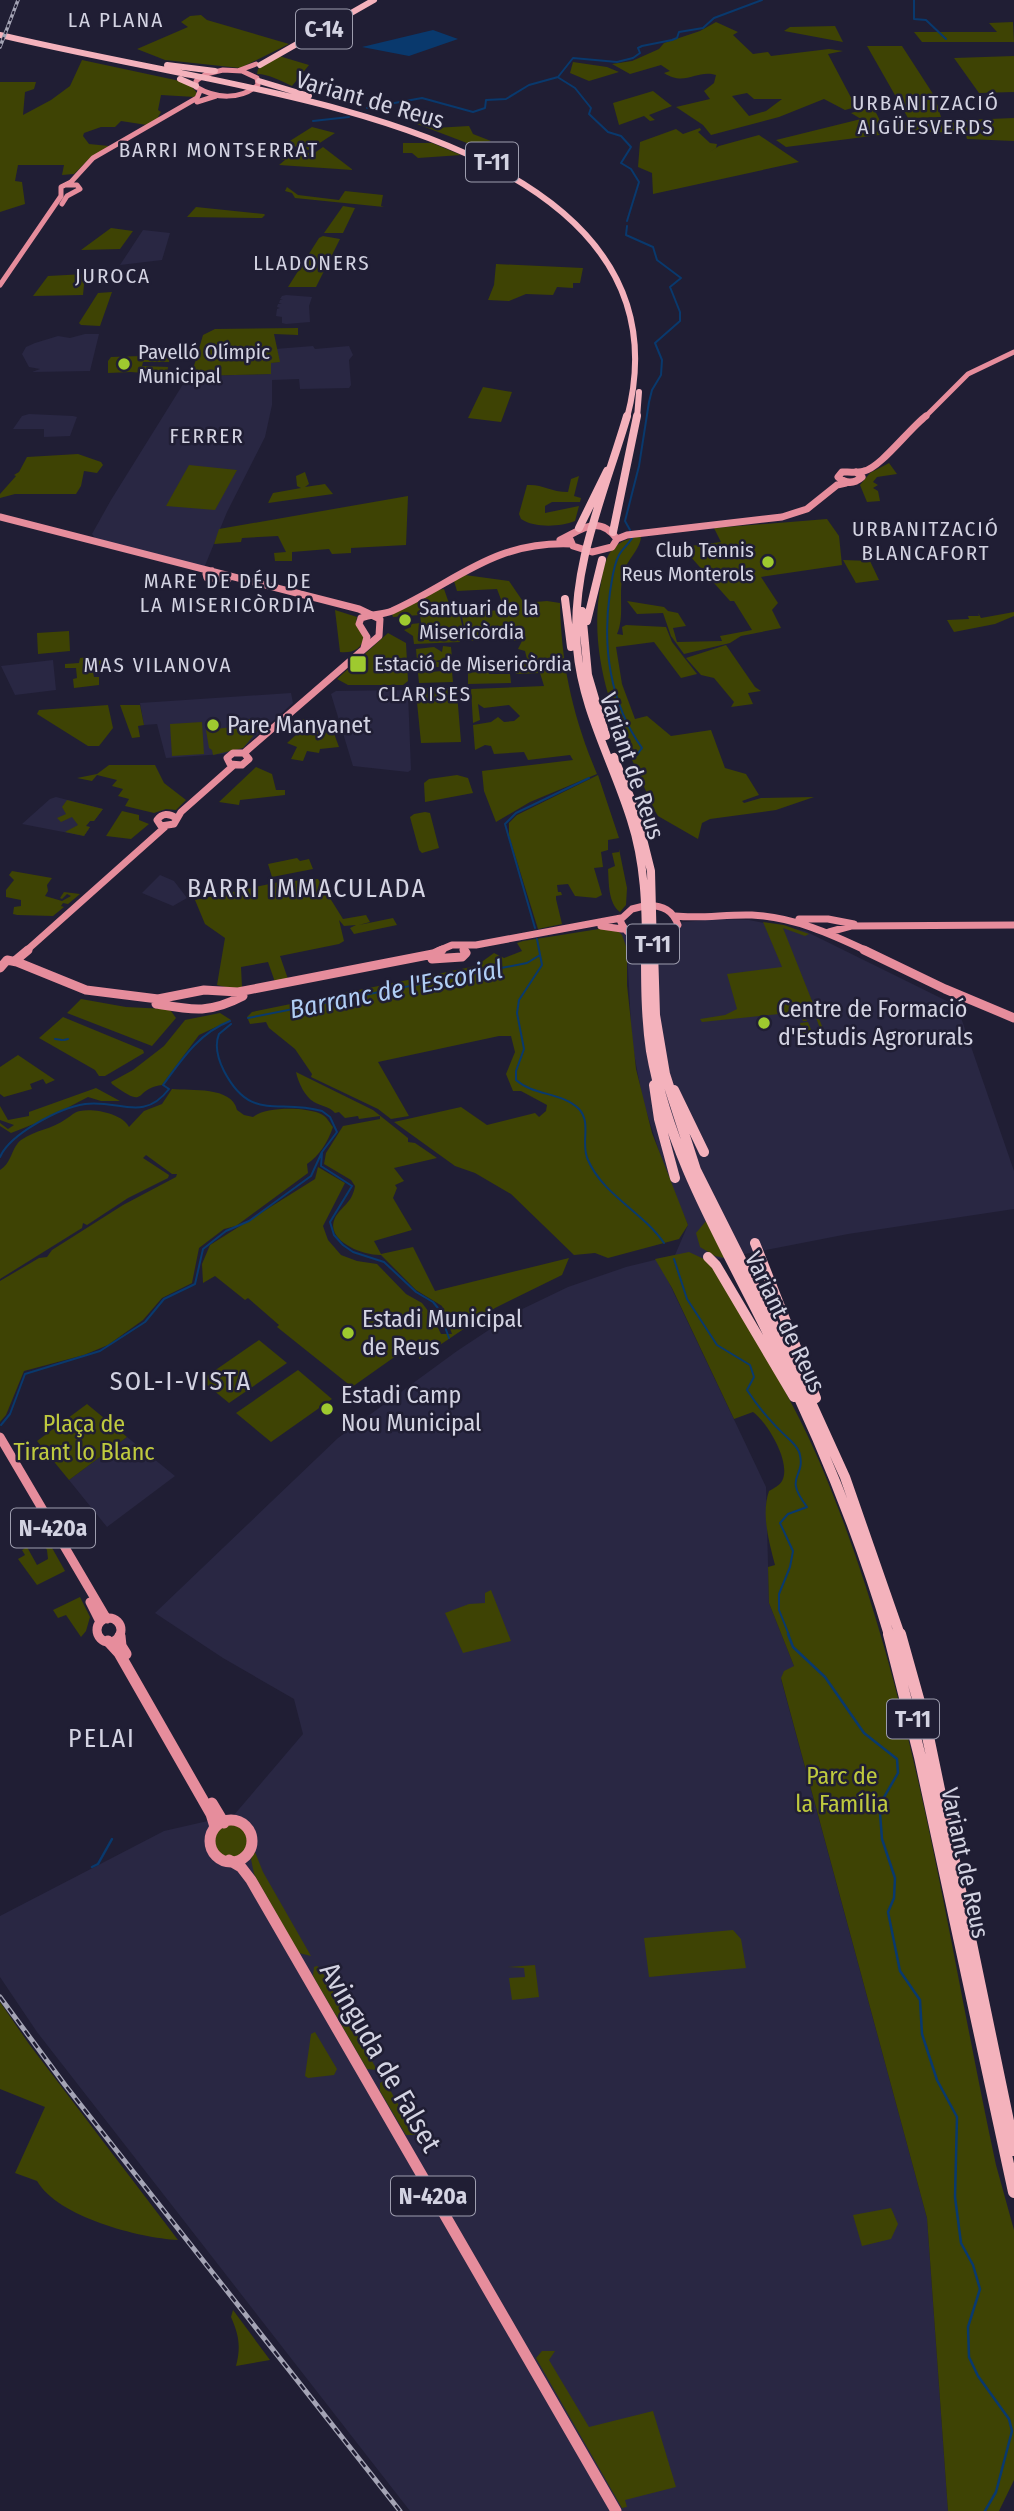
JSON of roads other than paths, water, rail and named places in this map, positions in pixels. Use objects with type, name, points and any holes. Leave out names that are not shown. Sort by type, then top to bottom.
[{"type":"highway","name":"C-14","points":[[258,65],[372,0]]},
{"type":"highway","name":"Variant de Reus","points":[[0,33],[310,103],[364,117],[442,143],[499,169],[539,193],[576,223],[605,256],[628,300],[635,331],[635,367],[629,412],[577,594],[576,633],[581,676],[592,719],[638,839],[645,902],[650,1044],[676,1141],[811,1402],[845,1477],[901,1638],[926,1727],[1014,2150]]},
{"type":"highway","name":"Variant de Reus","points":[[76,52],[265,90],[416,130],[477,155],[526,181],[564,208],[589,231]]},
{"type":"highway","points":[[76,52],[215,71]]},
{"type":"highway","points":[[76,52],[187,81],[197,86]]},
{"type":"highway","points":[[259,83],[416,130]]},
{"type":"highway","points":[[244,94],[330,110],[442,143]]},
{"type":"highway","points":[[597,239],[619,269]]},
{"type":"highway","points":[[639,323],[642,341]]},
{"type":"highway","points":[[614,535],[615,511],[637,416],[640,381]]},
{"type":"highway","points":[[614,486],[632,429],[639,392]]},
{"type":"highway","points":[[579,528],[615,453],[629,412]]},
{"type":"highway","name":"Variant de Reus","points":[[598,521],[609,501]]},
{"type":"highway","name":"Variant de Reus","points":[[587,557],[582,607],[589,684],[599,718],[645,838],[651,871],[654,991],[659,1037],[674,1107],[708,1205]]},
{"type":"highway","points":[[589,684],[587,621],[602,560]]},
{"type":"highway","name":"T-11","points":[[565,599],[579,685],[592,719]]},
{"type":"highway","points":[[659,1037],[674,1090],[704,1152]]},
{"type":"highway","points":[[650,1044],[648,1054],[659,1119],[674,1178]]},
{"type":"highway","points":[[755,1243],[837,1448],[845,1477]]},
{"type":"highway","points":[[708,1257],[716,1265],[799,1405],[831,1467]]},
{"type":"highway","name":"Variant de Reus","points":[[741,1269],[831,1467],[874,1584],[915,1727],[1014,2192]]},
{"type":"main road","name":"C-14","points":[[197,86],[205,74],[258,65]]},
{"type":"main road","name":"C-14","points":[[252,74],[258,65]]},
{"type":"main road","name":"C-14","points":[[238,70],[252,74],[259,83]]},
{"type":"main road","points":[[72,184],[79,171],[93,158],[195,101],[244,94],[259,83]]},
{"type":"main road","points":[[197,86],[216,96]]},
{"type":"main road","points":[[66,194],[60,188],[72,184],[97,159],[195,101],[201,95],[197,86]]},
{"type":"main road","points":[[178,118],[186,108]]},
{"type":"main road","points":[[149,130],[167,124]]},
{"type":"main road","points":[[0,285],[66,194],[80,190],[72,184]]},
{"type":"main road","points":[[0,294],[66,194]]},
{"type":"main road","points":[[570,540],[579,528],[601,527],[614,535],[627,535],[782,517],[811,506],[838,482],[856,482],[861,473],[886,458],[909,429],[936,408],[968,374],[1014,352]]},
{"type":"main road","points":[[838,482],[838,475],[842,471],[861,473]]},
{"type":"main road","points":[[0,518],[209,572],[208,578],[220,576],[374,615],[381,624],[379,636],[244,753],[249,758],[247,763],[232,765],[174,816],[173,824],[163,826],[9,965]]},
{"type":"main road","points":[[220,576],[351,611],[361,618],[388,613],[492,556],[515,548],[570,540],[585,551],[599,551],[612,547],[614,535]]},
{"type":"main road","points":[[362,628],[373,631],[388,613]]},
{"type":"main road","points":[[361,618],[359,624],[367,638],[363,649]]},
{"type":"main road","points":[[9,965],[88,994],[200,1011],[223,1006],[230,997],[447,954],[459,958],[464,950],[621,918],[633,908],[649,905],[665,908],[675,916],[783,921],[827,932],[841,925]]},
{"type":"main road","points":[[712,917],[754,914],[876,928],[1014,925]]},
{"type":"main road","points":[[728,915],[784,919],[827,932],[975,1003],[1014,1018]]},
{"type":"main road","points":[[675,916],[678,925]]},
{"type":"main road","points":[[741,917],[815,931],[884,959]]},
{"type":"main road","points":[[621,918],[622,929]]},
{"type":"main road","points":[[447,954],[452,945],[464,950],[606,926],[622,929],[634,938],[646,941],[665,939],[673,934],[678,925],[694,918]]},
{"type":"main road","points":[[841,925],[845,938],[884,959]]},
{"type":"main road","points":[[847,944],[945,993],[1014,1018]]},
{"type":"main road","points":[[9,965],[96,992],[133,998],[180,997],[204,990],[225,990],[230,997]]},
{"type":"main road","points":[[899,966],[945,993]]},
{"type":"main road","points":[[178,1007],[176,1003],[180,997]]},
{"type":"main road","name":"N-420a","points":[[0,1437],[103,1621]]},
{"type":"main road","name":"N-420a","points":[[0,1446],[103,1621]]},
{"type":"main road","name":"N-420a","points":[[103,1621],[121,1624],[121,1646],[220,1825]]},
{"type":"main road","name":"N-420a","points":[[103,1621],[96,1629],[96,1636],[115,1647],[211,1814],[220,1825]]},
{"type":"main road","points":[[108,1642],[120,1636]]},
{"type":"main road","name":"N-420a","points":[[229,1860],[216,1857],[209,1845],[209,1839],[220,1825],[233,1821],[247,1826],[253,1840],[247,1853]]},
{"type":"main road","points":[[229,1860],[247,1853]]},
{"type":"main road","name":"Avinguda de Falset","points":[[247,1853],[251,1880]]},
{"type":"main road","name":"Avinguda de Falset","points":[[229,1860],[241,1867],[251,1880],[616,2511]]},
{"type":"water","points":[[433,30],[458,39],[409,56],[362,47]]},
{"type":"waterway","points":[[367,108],[422,98],[473,112],[485,108],[486,100],[506,99],[529,85],[558,77],[573,58],[617,62],[633,58],[640,53],[638,48],[642,46],[672,40],[677,38],[679,32],[703,28],[714,18],[762,0]]},
{"type":"waterway","points":[[914,0],[914,19],[926,20],[946,39]]},
{"type":"waterway","points":[[559,78],[575,88],[591,108],[589,114],[608,132],[621,136],[631,147],[621,163],[631,169],[639,182],[627,221]]},
{"type":"waterway","name":"Barranc de l'Escorial","points":[[313,121],[349,117]]},
{"type":"waterway","points":[[627,226],[626,235],[653,247],[657,260],[681,278],[670,287],[680,312],[680,321],[655,343],[662,360],[661,375],[652,390],[649,402],[639,466],[625,521],[630,530]]},
{"type":"waterway","points":[[632,538],[620,553],[614,569],[607,633],[608,654],[616,693],[622,712],[642,748],[636,756]]},
{"type":"waterway","points":[[535,928],[505,824],[516,813],[589,778]]},
{"type":"waterway","points":[[537,939],[542,965],[519,1000],[517,1013],[524,1049],[516,1071],[516,1080],[531,1089],[565,1100],[579,1109],[585,1121],[586,1154],[595,1172],[664,1243]]},
{"type":"waterway","name":"Barranc de l'Escorial","points":[[248,1018],[527,963],[540,955]]},
{"type":"waterway","points":[[0,1157],[5,1148],[24,1131],[49,1116],[74,1106],[97,1103],[130,1107],[150,1105],[169,1089],[163,1085],[192,1048],[209,1032],[230,1021]]},
{"type":"waterway","points":[[1,1425],[10,1414],[25,1374],[100,1351],[145,1322],[164,1299],[195,1284],[203,1249],[226,1231],[249,1221],[311,1176],[322,1152],[337,1132],[330,1117],[322,1111],[255,1103],[234,1087],[218,1057],[217,1048],[219,1034],[231,1024]]},
{"type":"waterway","points":[[55,1039],[62,1040]]},
{"type":"waterway","points":[[64,1040],[68,1039]]},
{"type":"waterway","points":[[322,1153],[321,1166],[352,1186],[330,1222],[334,1235],[353,1252],[384,1262],[416,1292],[433,1302],[438,1308],[449,1338]]},
{"type":"waterway","points":[[674,1259],[687,1299],[717,1345],[750,1365],[754,1377],[747,1390],[767,1417],[798,1449],[801,1463],[796,1489],[807,1507],[788,1514],[780,1523],[793,1551],[790,1567],[779,1594],[779,1610],[789,1635]]},
{"type":"waterway","points":[[788,1634],[793,1647],[825,1677],[864,1733],[897,1759],[898,1773],[883,1799],[880,1813],[882,1839],[895,1878],[894,1898],[888,1912],[900,1971],[920,2000],[922,2034],[937,2080],[957,2117],[955,2197],[961,2243],[973,2265],[980,2289],[968,2327],[969,2357],[978,2376],[1009,2419],[1012,2431],[996,2492],[985,2511]]},
{"type":"waterway","points":[[92,1867],[98,1864],[112,1839]]},
{"type":"railway","points":[[0,47],[18,0]]},
{"type":"railway","points":[[0,1997],[65,2085],[400,2511]]},
{"type":"place","name":"Pavelló Olímpic Municipal","points":[[124,364]]},
{"type":"place","name":"Club Tennis Reus Monterols","points":[[768,562]]},
{"type":"place","name":"Santuari de la Misericòrdia","points":[[405,620]]},
{"type":"place","name":"Estació de Misericòrdia","points":[[358,664]]},
{"type":"place","name":"Pare Manyanet","points":[[213,725]]},
{"type":"place","name":"Centre de Formació d'Estudis Agrorurals","points":[[764,1023]]},
{"type":"place","name":"Estadi Municipal de Reus","points":[[348,1333]]},
{"type":"place","name":"Estadi Camp Nou Municipal","points":[[327,1409]]},
{"type":"district","name":"LA PLANA","points":[[116,20]]},
{"type":"district","name":"URBANITZACIÓ AIGÜESVERDS","points":[[926,115]]},
{"type":"district","name":"BARRI MONTSERRAT","points":[[219,150]]},
{"type":"district","name":"LLADONERS","points":[[312,263]]},
{"type":"district","name":"JUROCA","points":[[113,276]]},
{"type":"district","name":"FERRER","points":[[207,436]]},
{"type":"district","name":"URBANITZACIÓ BLANCAFORT","points":[[926,541]]},
{"type":"district","name":"MARE DE DÉU DE LA MISERICÒRDIA","points":[[228,593]]},
{"type":"district","name":"MAS VILANOVA","points":[[158,665]]},
{"type":"district","name":"CLARISES","points":[[425,694]]},
{"type":"district","name":"BARRI IMMACULADA","points":[[307,888]]},
{"type":"district","name":"SOL-I-VISTA","points":[[181,1381]]},
{"type":"district","name":"PELAI","points":[[102,1738]]},
{"type":"park label","name":"Plaça de Tirant lo Blanc","points":[[84,1438]]},
{"type":"park label","name":"Parc de la Família","points":[[842,1790]]}]
